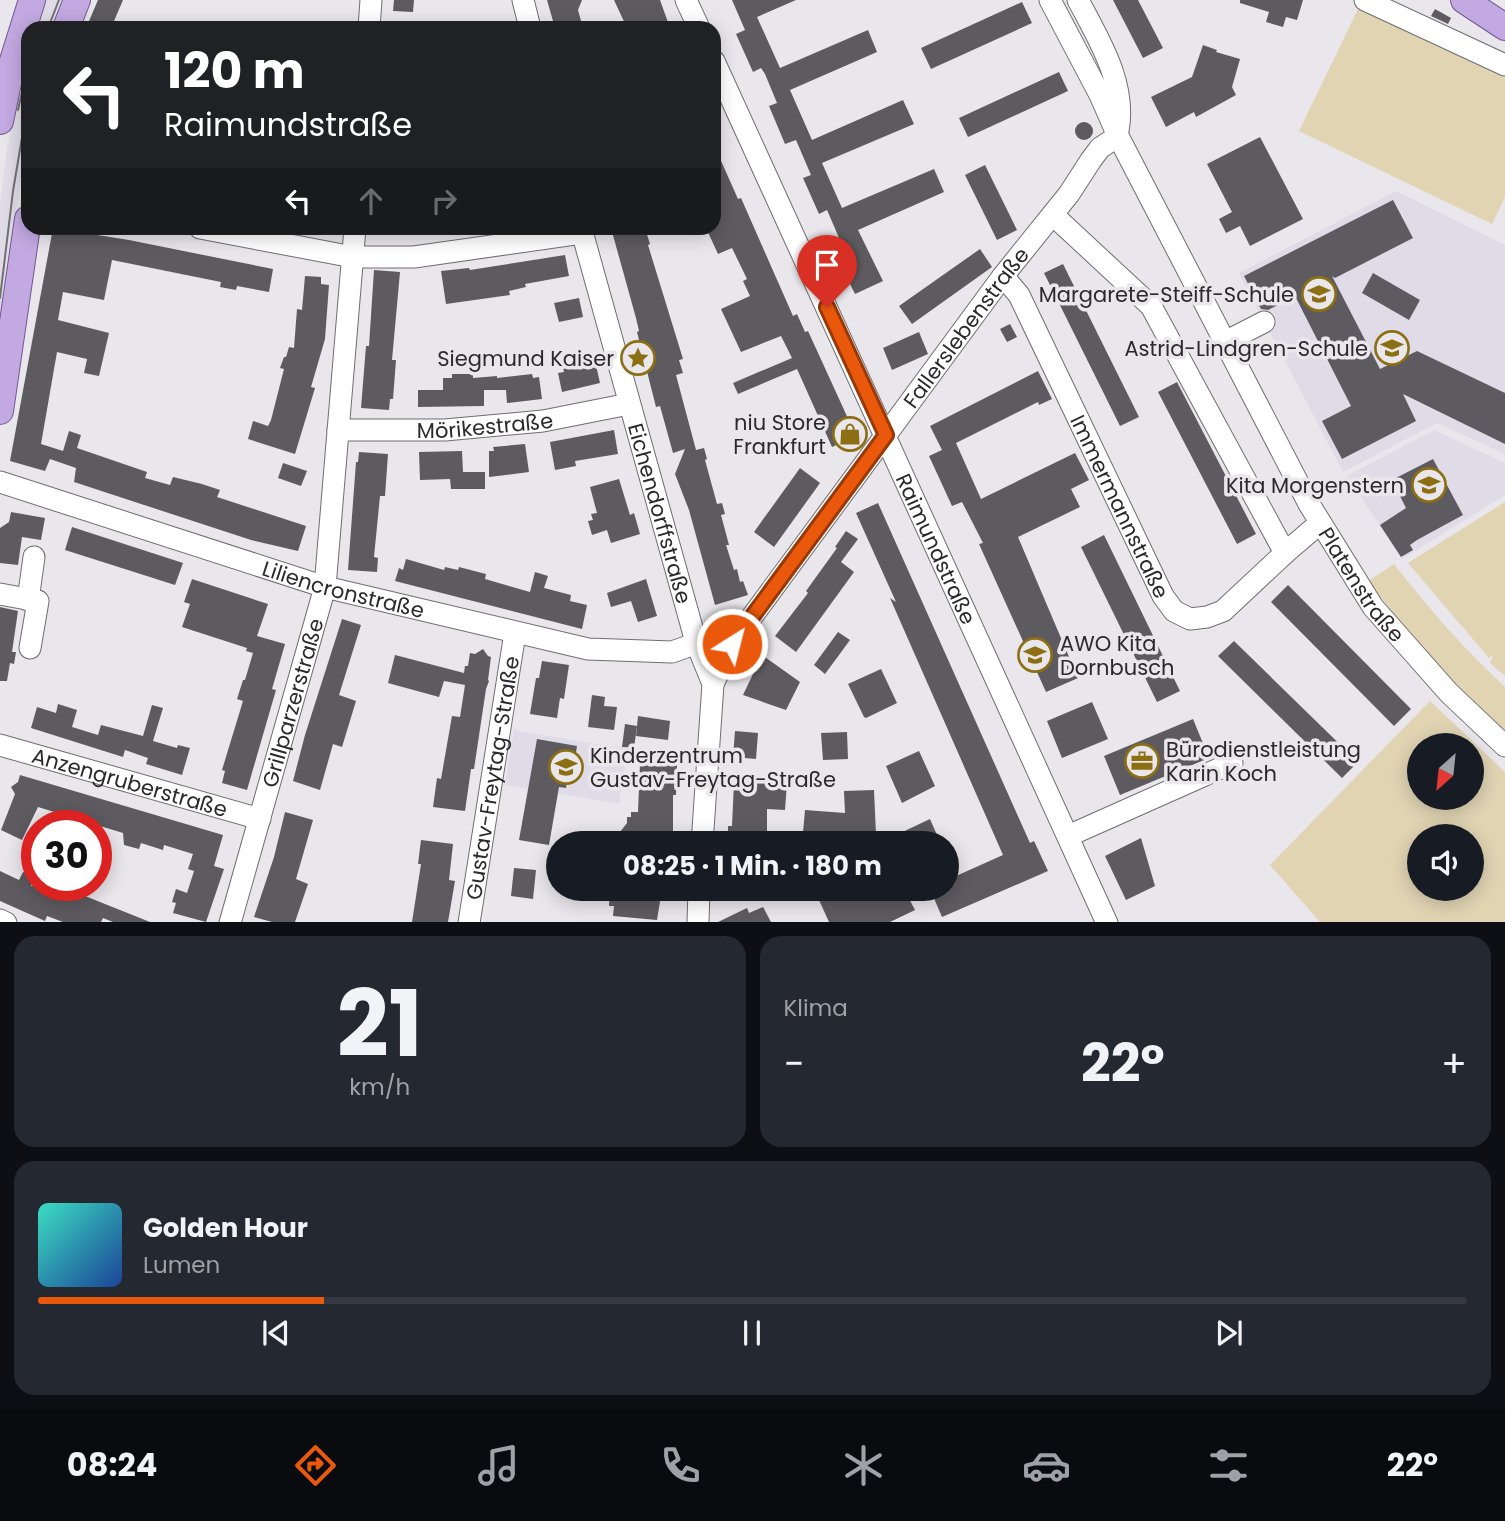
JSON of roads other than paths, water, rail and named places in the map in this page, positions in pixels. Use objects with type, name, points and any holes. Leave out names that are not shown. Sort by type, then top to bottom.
[{"type":"main road","points":[[25,21],[32,0]]},
{"type":"main road","points":[[69,21],[77,0]]},
{"type":"main road","points":[[1464,0],[1505,27]]},
{"type":"main road","points":[[1479,0],[1505,14]]},
{"type":"main road","points":[[0,121],[21,35]]},
{"type":"main road","points":[[0,411],[26,235]]},
{"type":"street","points":[[370,21],[371,0]]},
{"type":"street","points":[[523,0],[528,21]]},
{"type":"street","points":[[686,0],[696,21]]},
{"type":"street","name":"Platenstraße","points":[[1050,0],[1320,523],[1373,607],[1449,693],[1505,746]]},
{"type":"street","name":"Platenstraße","points":[[1078,0],[1112,70],[1121,117],[1118,136]]},
{"type":"street","points":[[1365,0],[1505,65]]},
{"type":"street","name":"Raimundstraße","points":[[721,76],[1107,922]]},
{"type":"street","name":"Fallerslebenstraße","points":[[713,684],[732,644],[1003,276],[1053,215],[1100,148],[1118,136]]},
{"type":"street","points":[[1053,215],[1151,306],[1285,553]]},
{"type":"street","points":[[237,235],[353,257],[414,257],[550,235]]},
{"type":"street","name":"Grillparzerstraße","points":[[230,922],[325,587],[355,235]]},
{"type":"street","name":"Eichendorffstraße","points":[[582,235],[696,642],[713,684],[703,831]]},
{"type":"street","name":"Immermannstraße","points":[[1003,276],[1019,295],[1163,596],[1174,611],[1190,619],[1223,611],[1320,523]]},
{"type":"street","points":[[1225,342],[1264,322]]},
{"type":"street","name":"Mörikestraße","points":[[338,430],[445,430],[531,422],[629,404]]},
{"type":"street","name":"Liliencronstraße","points":[[0,482],[325,587],[515,633],[588,649],[672,652],[696,642]]},
{"type":"street","points":[[30,648],[38,601],[12,591],[34,557]]},
{"type":"street","points":[[696,642],[745,626]]},
{"type":"street","name":"Gustav-Freytag-Straße","points":[[469,922],[515,633]]},
{"type":"street","points":[[696,642],[710,650],[721,650],[732,644]]},
{"type":"street","name":"Anzengruberstraße","points":[[0,745],[260,819]]},
{"type":"street","points":[[1068,836],[1232,763]]},
{"type":"street","points":[[698,922],[699,901]]},
{"type":"street","points":[[0,920],[6,922]]},
{"type":"tram line","points":[[51,21],[59,0]]},
{"type":"tram line","points":[[18,110],[21,97]]},
{"type":"tram line","points":[[0,298],[21,144]]},
{"type":"place","name":"Margarete-Steiff-Schule","points":[[1319,294]]},
{"type":"place","name":"Astrid-Lindgren-Schule","points":[[1392,348]]},
{"type":"place","name":"Siegmund Kaiser","points":[[638,358]]},
{"type":"place","name":"niu Store Frankfurt","points":[[850,434]]},
{"type":"place","name":"Kita Morgenstern","points":[[1429,485]]},
{"type":"place","name":"AWO Kita Dornbusch","points":[[1035,655]]},
{"type":"place","name":"Bürodienstleistung Karin Koch","points":[[1142,761]]},
{"type":"place","name":"Kinderzentrum Gustav-Freytag-Straße","points":[[566,767]]}]
